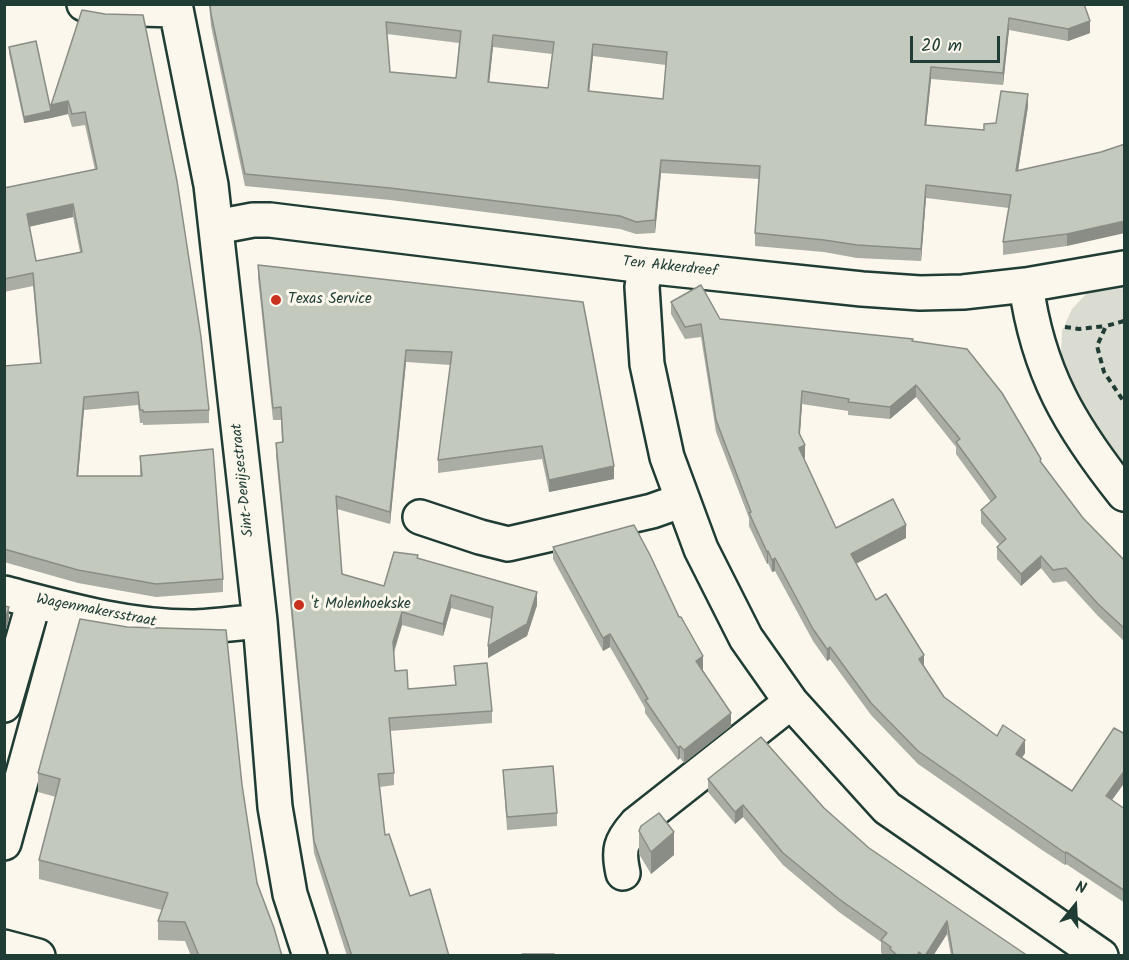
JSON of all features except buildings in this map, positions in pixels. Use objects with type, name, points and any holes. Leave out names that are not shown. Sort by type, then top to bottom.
[{"type":"street","points":[[84,4],[106,8],[175,7]]},
{"type":"street","name":"Sint-Denijsestraat","points":[[175,7],[212,185],[260,621],[275,807],[290,894],[310,956]]},
{"type":"street","name":"Ten Akkerdreef","points":[[216,227],[253,219],[270,220],[645,266],[920,293],[963,292],[1026,285],[1125,268]]},
{"type":"street","points":[[645,266],[642,287],[647,364],[667,457],[701,549],[746,638],[791,702],[887,808],[1101,956]]},
{"type":"street","points":[[1026,285],[1031,321],[1042,359],[1061,403],[1092,454],[1125,494]]},
{"type":"street","points":[[420,517],[508,544],[652,511],[683,500]]},
{"type":"street","points":[[4,705],[19,597]]},
{"type":"street","name":"Wagenmakersstraat","points":[[19,597],[138,623],[181,626],[260,621]]},
{"type":"street","points":[[4,843],[68,609]]},
{"type":"street","points":[[623,873],[620,859],[623,838],[636,824],[791,702]]},
{"type":"street","points":[[4,947],[38,956]]},
{"type":"path","points":[[1125,321],[1106,326],[1097,346],[1104,372],[1125,402]]},
{"type":"shaded area","points":[[1124,288],[1124,470],[1089,420],[1061,355],[1062,331],[1072,309],[1087,293]]},
{"type":"place","name":"Texas Service","points":[[276,300]]},
{"type":"place","name":"'t Molenhoekske","points":[[299,605]]}]
